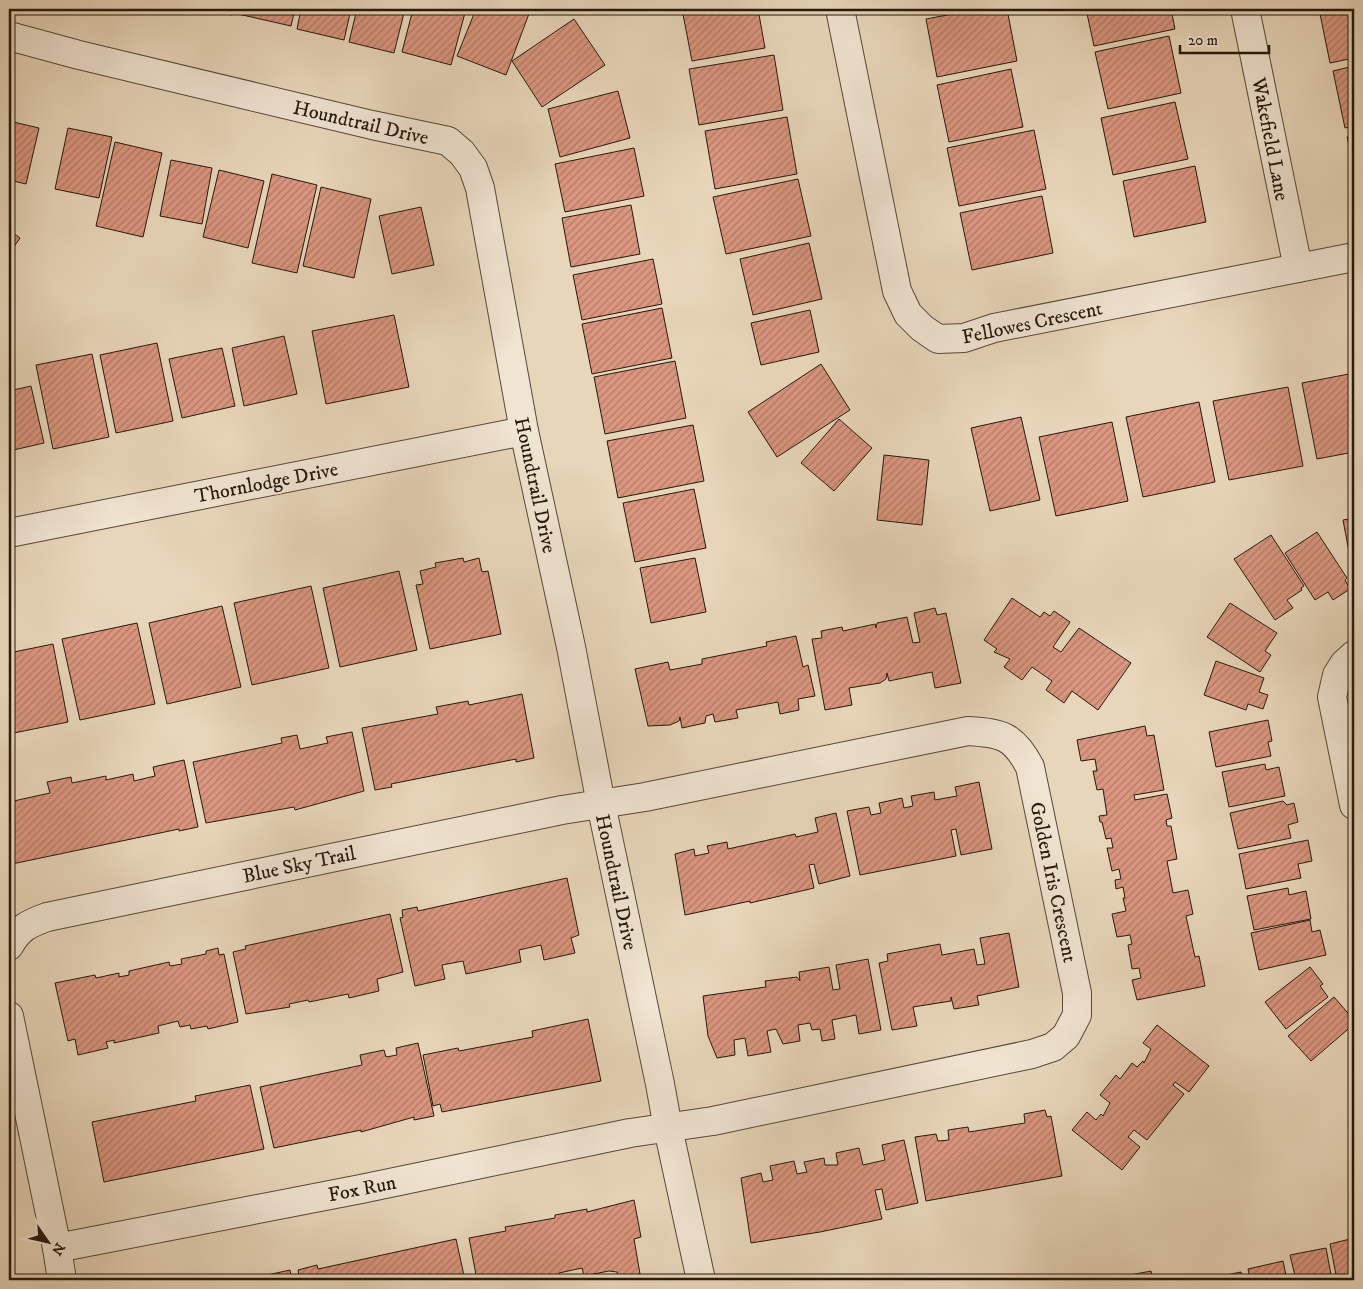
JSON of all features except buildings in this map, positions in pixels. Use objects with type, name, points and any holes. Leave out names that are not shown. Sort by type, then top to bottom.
[{"type":"street","name":"Fellowes Crescent","points":[[840,9],[897,291],[908,314],[922,328],[938,339],[964,338],[994,328],[1354,257]]},
{"type":"street","name":"Wakefield Lane","points":[[1245,9],[1298,268]]},
{"type":"street","name":"Houndtrail Drive","points":[[9,36],[79,55],[372,126],[448,140],[462,153],[473,168],[480,188],[524,432],[571,647],[601,804],[701,1280]]},
{"type":"street","name":"Thornlodge Drive","points":[[9,533],[524,432]]},
{"type":"street","points":[[1354,655],[1344,664],[1337,675],[1332,697],[1354,805]]},
{"type":"street","name":"Golden Iris Crescent","points":[[601,804],[645,797],[968,731],[985,732],[1001,736],[1014,743],[1030,767],[1077,993],[1077,1015],[1066,1036],[1053,1047],[1032,1054],[713,1121],[668,1128]]},
{"type":"street","name":"Blue Sky Trail","points":[[9,946],[14,937],[26,925],[47,916],[562,810],[601,804]]},
{"type":"street","points":[[9,1016],[62,1280]]},
{"type":"street","name":"Fox Run","points":[[57,1248],[371,1187],[630,1133],[668,1128]]}]
